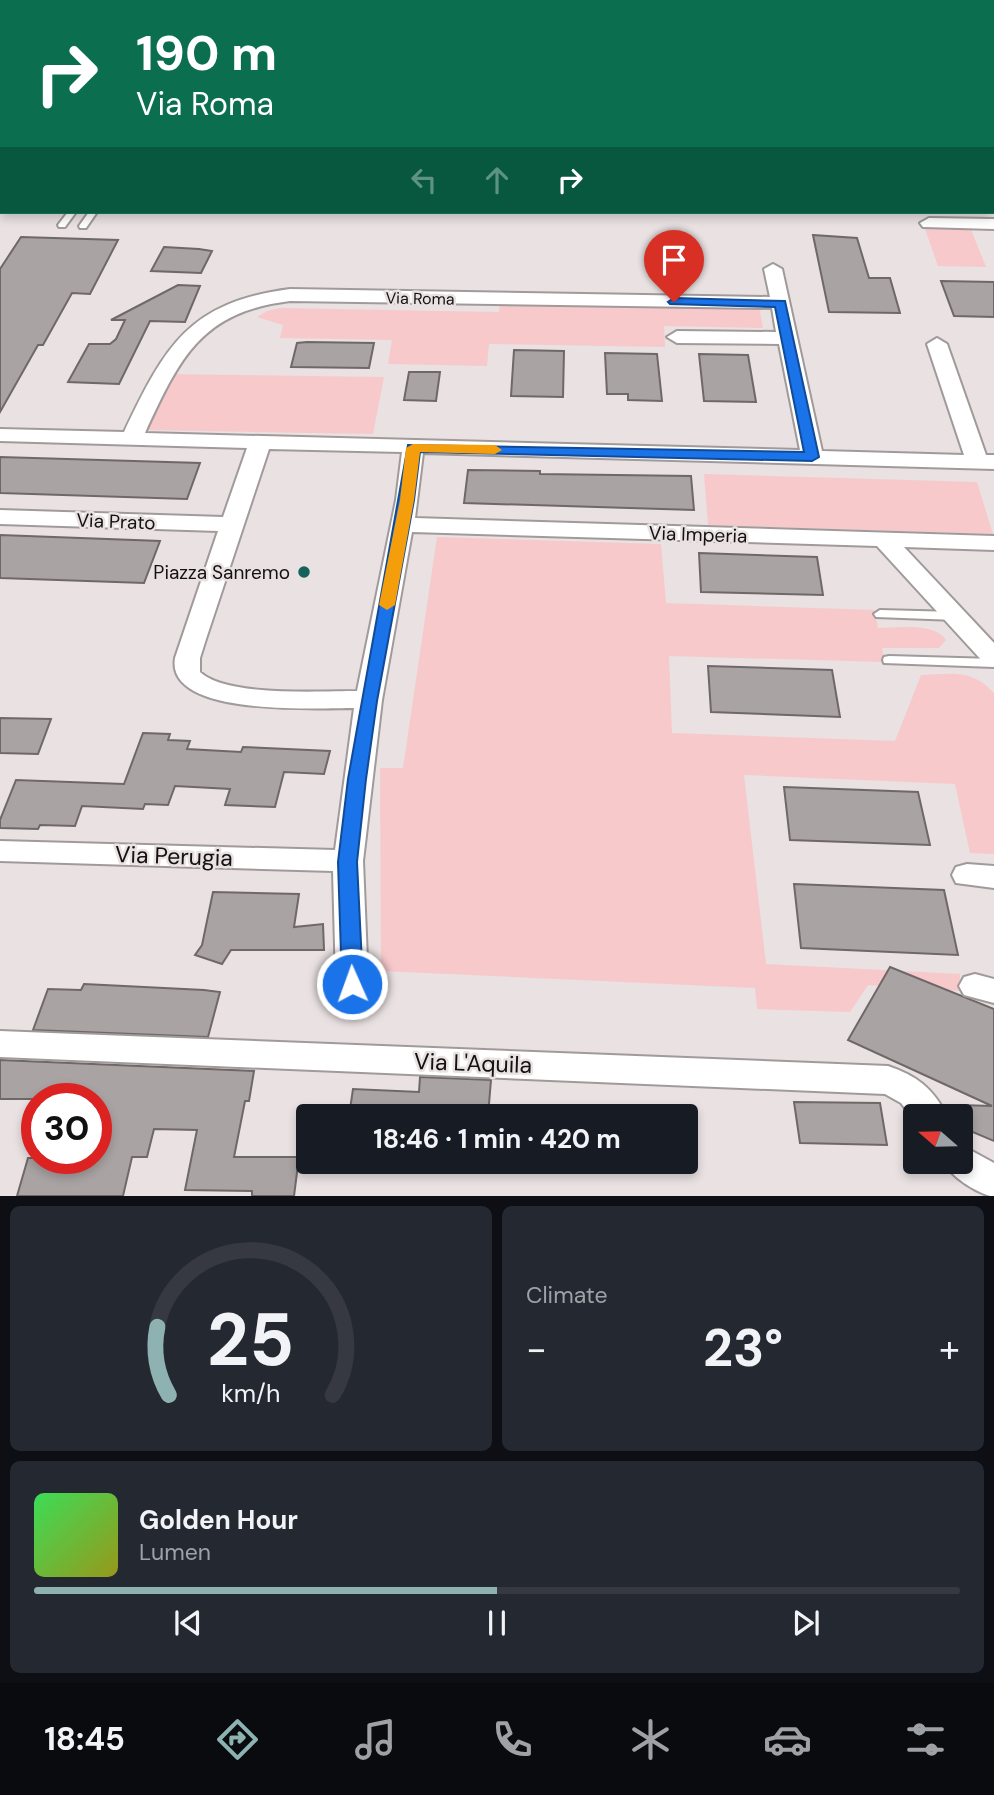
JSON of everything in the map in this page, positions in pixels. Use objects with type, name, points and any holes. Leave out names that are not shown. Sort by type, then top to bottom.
[{"type":"street","points":[[929,223],[994,224]]},
{"type":"street","points":[[773,269],[812,457]]},
{"type":"street","name":"Via Roma","points":[[131,439],[163,372],[185,342],[218,316],[259,299],[290,295],[780,303]]},
{"type":"street","points":[[677,337],[787,338]]},
{"type":"street","points":[[0,435],[986,462],[937,344]]},
{"type":"street","points":[[260,443],[193,639],[187,664],[189,677],[200,687],[229,696],[369,701]]},
{"type":"street","points":[[352,984],[348,862],[369,701],[403,525],[413,448]]},
{"type":"street","name":"Via Prato","points":[[0,517],[232,524]]},
{"type":"street","name":"Via Imperia","points":[[403,525],[994,543]]},
{"type":"street","points":[[884,540],[957,616],[994,660]]},
{"type":"street","name":"Via Perugia","points":[[0,850],[348,862]]},
{"type":"street","name":"Via L'Aquila","points":[[0,1044],[888,1080],[904,1085],[914,1092],[922,1104]]},
{"type":"street","points":[[973,1168],[994,1182]]},
{"type":"lane","points":[[62,225],[70,214]]},
{"type":"lane","points":[[83,226],[92,214]]},
{"type":"lane","points":[[880,614],[957,616]]},
{"type":"lane","points":[[889,660],[994,660]]},
{"type":"shaded area","points":[[924,226],[970,227],[986,267],[938,266]]},
{"type":"shaded area","points":[[500,303],[759,307],[763,328],[664,326],[665,347],[489,344],[487,366],[388,364],[392,340],[280,338],[283,325],[257,317],[280,308],[499,312]]},
{"type":"shaded area","points":[[168,374],[384,377],[373,434],[146,430]]},
{"type":"shaded area","points":[[704,474],[977,482],[993,534],[708,525]]},
{"type":"shaded area","points":[[437,537],[661,544],[666,603],[874,610],[878,628],[915,627],[940,634],[946,640],[939,648],[882,648],[885,662],[669,656],[672,733],[895,741],[921,675],[960,674],[986,685],[994,693],[994,854],[970,853],[955,784],[744,775],[766,964],[960,974],[960,991],[868,985],[850,1012],[757,1009],[755,988],[381,971],[380,768],[403,768]]},
{"type":"building","points":[[813,235],[857,238],[869,278],[890,278],[900,313],[829,312]]},
{"type":"building","points":[[21,237],[118,240],[90,294],[72,293],[43,345],[38,345],[0,412],[0,269]]},
{"type":"building","points":[[164,247],[212,251],[201,273],[151,271]]},
{"type":"building","points":[[941,281],[994,282],[994,317],[954,316]]},
{"type":"building","points":[[178,285],[200,286],[185,322],[150,321],[119,384],[68,382],[89,344],[110,344],[116,339],[125,320],[111,320]]},
{"type":"building","points":[[297,343],[374,343],[369,368],[291,367]]},
{"type":"building","points":[[514,350],[564,351],[563,397],[511,396]]},
{"type":"building","points":[[605,353],[657,354],[662,401],[628,400],[628,394],[607,394]]},
{"type":"building","points":[[699,354],[748,355],[756,402],[704,401]]},
{"type":"building","points":[[409,372],[440,372],[436,401],[404,400]]},
{"type":"building","points":[[0,457],[200,463],[187,499],[0,493]]},
{"type":"building","points":[[468,470],[691,476],[694,510],[464,503]]},
{"type":"building","points":[[0,535],[160,541],[144,583],[0,578]]},
{"type":"building","points":[[699,553],[817,557],[823,595],[701,592]]},
{"type":"building","points":[[708,666],[832,670],[840,717],[711,712]]},
{"type":"building","points":[[0,718],[51,719],[38,754],[0,753]]},
{"type":"building","points":[[143,733],[170,734],[168,740],[190,741],[187,749],[241,752],[243,747],[330,751],[324,774],[284,772],[275,807],[225,805],[230,789],[175,786],[168,805],[145,804],[143,809],[82,806],[75,826],[0,828],[0,820],[16,780],[124,784]]},
{"type":"building","points":[[784,787],[918,792],[930,845],[790,840]]},
{"type":"building","points":[[794,884],[944,890],[958,955],[801,948]]},
{"type":"building","points":[[213,892],[299,894],[294,927],[323,924],[324,950],[231,950],[222,964],[195,955],[202,945]]},
{"type":"building","points":[[890,967],[994,1009],[994,1141],[973,1132],[973,1105],[992,1106],[848,1040]]},
{"type":"building","points":[[84,984],[220,992],[208,1037],[33,1030],[48,989],[81,990]]},
{"type":"building","points":[[0,1060],[254,1071],[234,1157],[296,1157],[294,1196],[252,1196],[252,1191],[185,1190],[197,1130],[154,1129],[147,1157],[132,1157],[123,1196],[17,1196],[23,1174],[112,1174],[112,1083],[21,1083],[21,1099],[0,1099]]},
{"type":"building","points":[[420,1077],[491,1080],[489,1104],[351,1104],[353,1089],[419,1092]]},
{"type":"building","points":[[794,1102],[880,1103],[887,1145],[800,1143]]},
{"type":"slow traffic","points":[[387,605],[407,500],[413,448],[495,450]]},
{"type":"place","name":"Piazza Sanremo","points":[[304,572]]},
{"type":"route","points":[[352,984],[348,862],[357,779],[407,500],[413,448],[812,457],[780,303],[674,302]]}]
